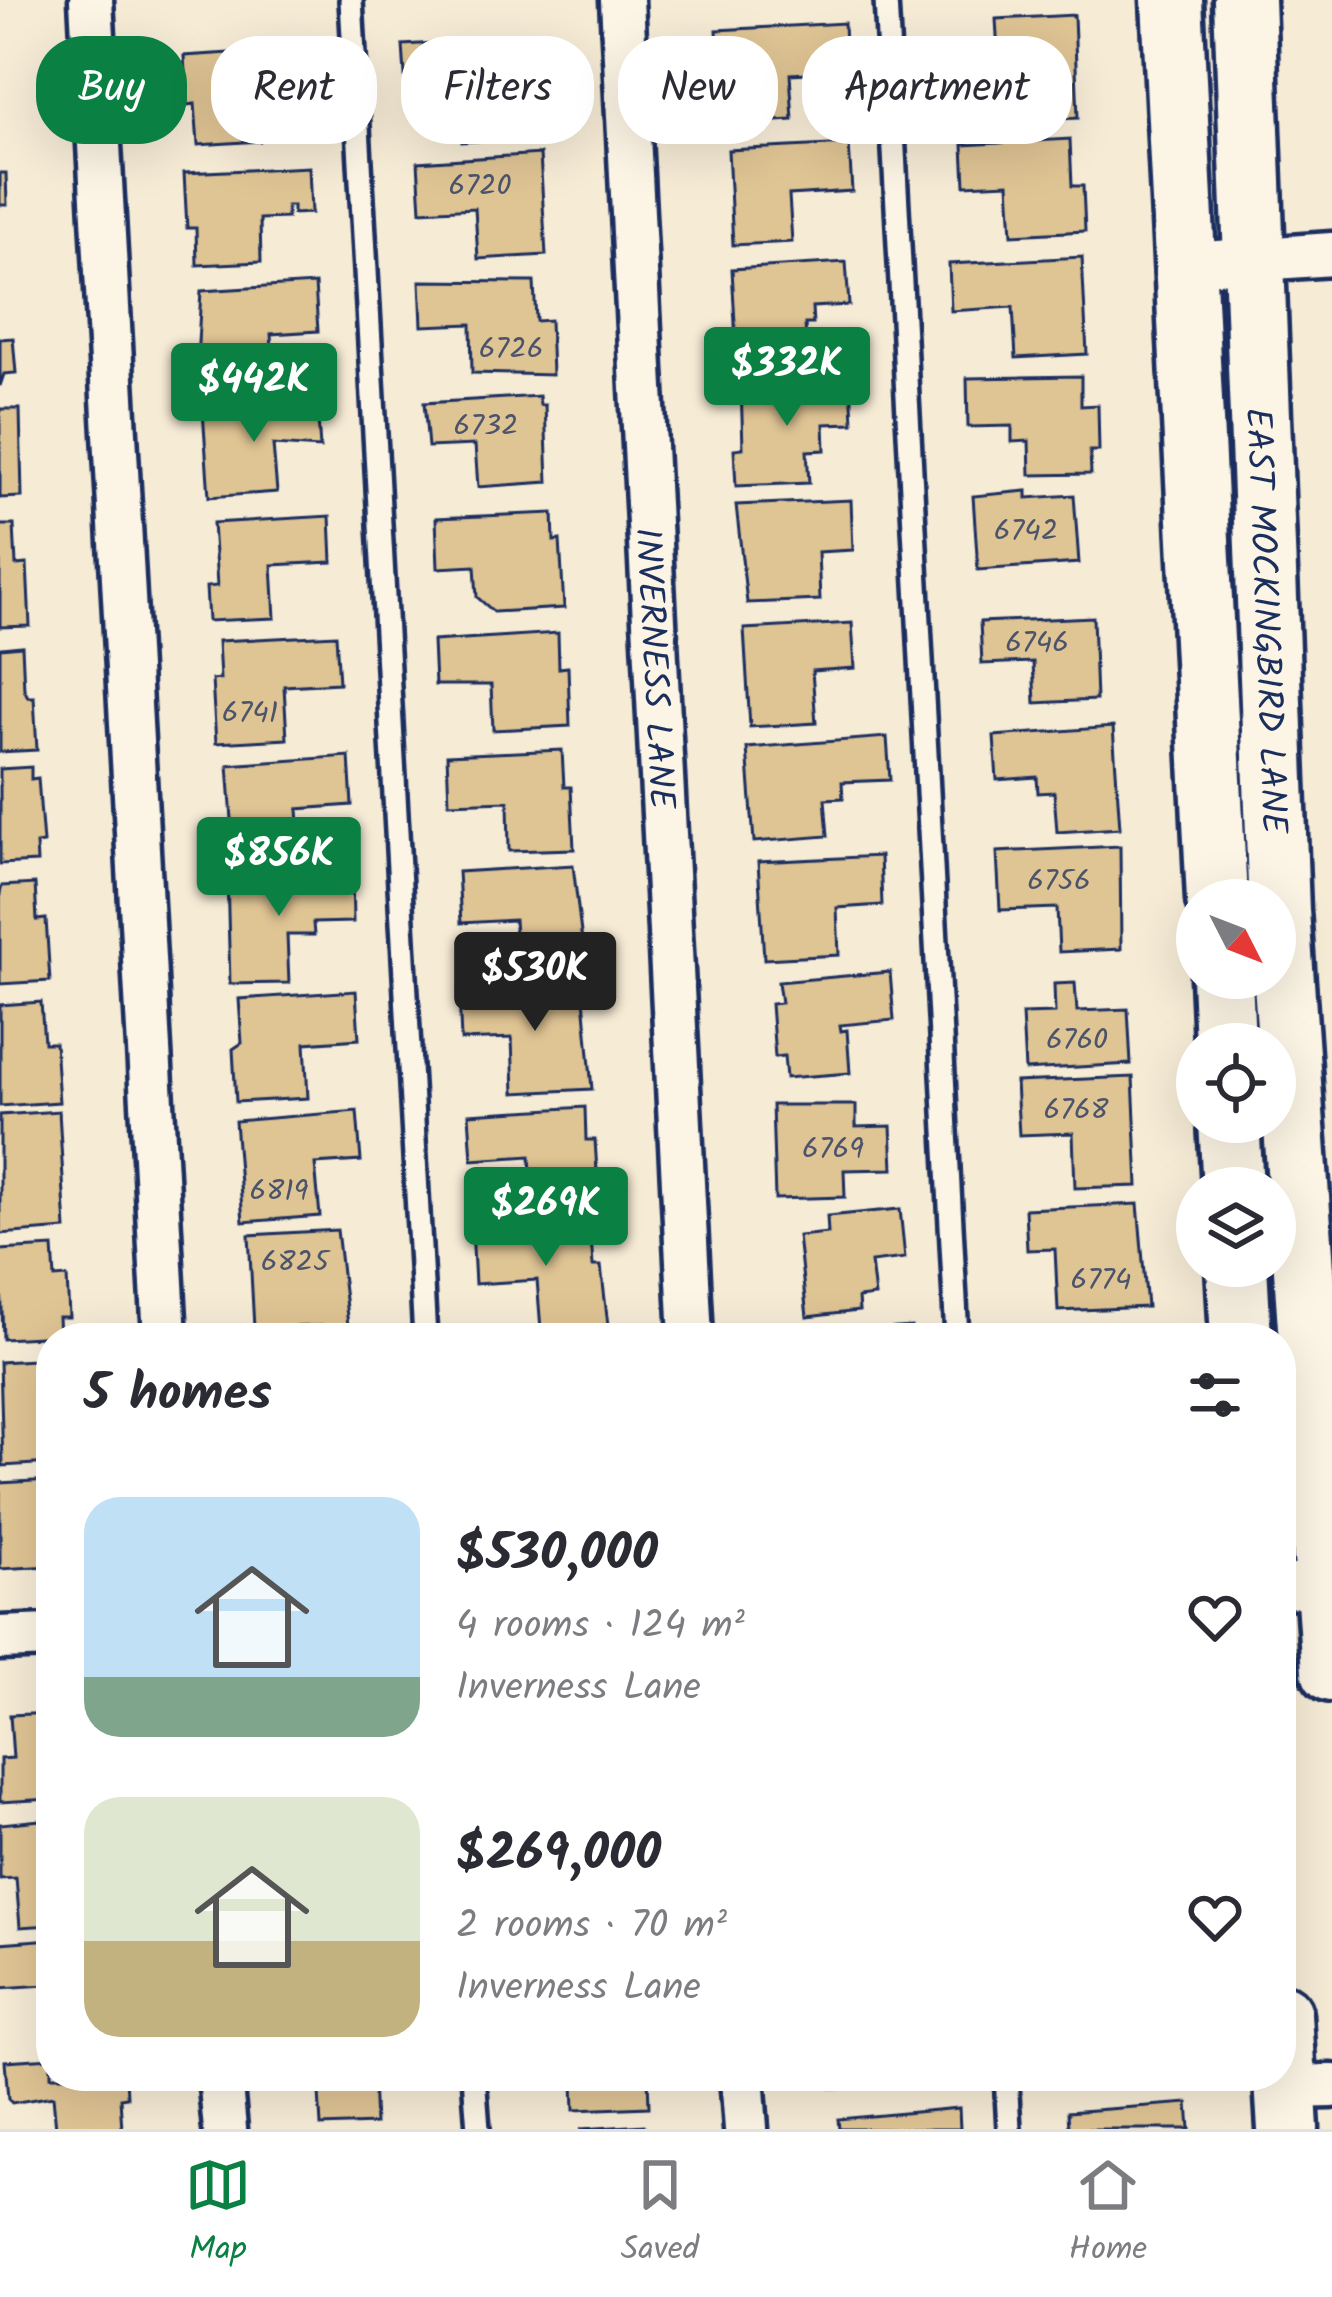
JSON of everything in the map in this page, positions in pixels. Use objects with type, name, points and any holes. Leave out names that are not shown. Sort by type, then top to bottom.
[{"type":"main road","name":"EAST MOCKINGBIRD LANE","points":[[1172,0],[1189,264],[1216,879]]},
{"type":"main road","name":"EAST MOCKINGBIRD LANE","points":[[1244,0],[1276,879]]},
{"type":"main road","name":"EAST MOCKINGBIRD LANE","points":[[1281,999],[1293,1323]]},
{"type":"main road","points":[[1238,1287],[1240,1323]]},
{"type":"main road","name":"EAST MOCKINGBIRD LANE","points":[[1296,1386],[1304,1586],[1332,1671]]},
{"type":"street","points":[[91,0],[164,1323]]},
{"type":"street","name":"INVERNESS LANE","points":[[622,0],[690,1323]]},
{"type":"street","points":[[1189,264],[1332,254]]},
{"type":"street","points":[[0,1638],[36,1637]]},
{"type":"street","points":[[221,2091],[225,2129]]},
{"type":"street","points":[[743,2091],[746,2129]]},
{"type":"lane","points":[[351,0],[424,1323]]},
{"type":"lane","points":[[886,0],[956,1323]]},
{"type":"lane","points":[[475,2091],[478,2129]]},
{"type":"lane","points":[[1007,2091],[1010,2129]]},
{"type":"building","points":[[1074,15],[1078,118],[1072,118],[1072,36],[997,36],[996,19]]},
{"type":"building","points":[[844,23],[845,36],[802,36],[802,73],[790,74],[793,120],[778,121],[778,36],[717,36],[717,30]]},
{"type":"building","points":[[211,54],[214,144],[198,145],[195,104],[187,105],[187,56]]},
{"type":"building","points":[[849,144],[852,191],[789,195],[792,242],[733,245],[728,150]]},
{"type":"building","points":[[1070,144],[1072,186],[1083,186],[1085,231],[1012,235],[1009,183],[965,185],[963,145]]},
{"type":"building","points":[[540,154],[546,255],[478,259],[475,208],[421,211],[418,162]]},
{"type":"building","points":[[309,167],[311,213],[293,214],[293,206],[287,206],[287,218],[260,219],[261,262],[197,265],[196,228],[187,228],[184,173]]},
{"type":"building","points":[[0,173],[6,173],[7,205],[0,205]]},
{"type":"building","points":[[1082,257],[1087,354],[1016,358],[1013,307],[951,311],[949,264]]},
{"type":"building","points":[[846,262],[849,305],[812,307],[813,324],[805,324],[807,357],[737,360],[732,269]]},
{"type":"building","points":[[420,281],[534,282],[536,321],[550,320],[552,375],[472,373],[471,324],[422,326]]},
{"type":"building","points":[[315,284],[318,331],[271,334],[274,377],[196,378],[201,291]]},
{"type":"building","points":[[13,338],[16,373],[4,374],[0,386],[0,339]]},
{"type":"building","points":[[1081,376],[1081,406],[1098,405],[1099,451],[1090,451],[1091,474],[1030,475],[1029,441],[1012,442],[1012,426],[968,427],[967,378]]},
{"type":"building","points":[[851,381],[853,423],[824,424],[825,450],[807,451],[809,483],[736,486],[734,449],[743,448],[741,386]]},
{"type":"building","points":[[539,396],[540,405],[545,405],[548,482],[478,487],[475,445],[428,447],[424,403]]},
{"type":"building","points":[[317,403],[320,448],[273,445],[277,492],[209,497],[203,411]]},
{"type":"building","points":[[0,409],[20,409],[22,497],[0,498]]},
{"type":"building","points":[[1027,491],[1027,498],[1074,495],[1079,563],[978,570],[973,496]]},
{"type":"building","points":[[851,500],[853,550],[818,552],[820,600],[747,603],[736,505]]},
{"type":"building","points":[[553,513],[554,541],[560,540],[564,608],[494,612],[477,597],[475,566],[438,568],[436,518]]},
{"type":"building","points":[[330,516],[332,562],[272,565],[275,618],[208,621],[206,587],[217,586],[213,523]]},
{"type":"building","points":[[0,525],[14,525],[16,565],[27,564],[30,626],[0,627]]},
{"type":"building","points":[[1093,617],[1096,700],[1035,703],[1033,662],[982,664],[980,622]]},
{"type":"building","points":[[852,623],[855,668],[812,671],[816,723],[750,727],[744,629]]},
{"type":"building","points":[[558,633],[559,668],[568,667],[570,726],[493,730],[491,685],[435,685],[433,641]]},
{"type":"building","points":[[336,635],[339,683],[284,686],[287,739],[216,743],[212,680],[220,679],[218,641]]},
{"type":"building","points":[[22,646],[24,689],[28,697],[34,697],[37,750],[0,752],[0,648]]},
{"type":"building","points":[[1113,727],[1120,828],[1057,832],[1054,792],[1038,793],[1037,777],[997,780],[994,736]]},
{"type":"building","points":[[887,737],[890,780],[842,782],[843,798],[825,799],[828,836],[754,842],[747,748]]},
{"type":"building","points":[[562,750],[564,787],[571,787],[574,849],[509,851],[508,801],[449,803],[447,755]]},
{"type":"building","points":[[349,756],[352,805],[298,809],[301,856],[235,861],[228,765]]},
{"type":"building","points":[[31,767],[31,779],[38,778],[43,843],[36,844],[37,862],[0,864],[0,769]]},
{"type":"building","points":[[1120,846],[1121,949],[1059,952],[1057,908],[1000,910],[997,852]]},
{"type":"building","points":[[880,856],[882,905],[837,908],[839,955],[764,959],[758,862]]},
{"type":"building","points":[[573,865],[585,967],[516,972],[515,953],[503,953],[502,935],[515,934],[514,920],[461,923],[458,872]]},
{"type":"building","points":[[352,873],[353,922],[313,923],[314,935],[287,935],[289,983],[230,984],[227,876]]},
{"type":"building","points":[[35,884],[37,920],[46,919],[50,981],[0,984],[2,886]]},
{"type":"building","points":[[890,972],[894,1020],[840,1025],[841,1031],[847,1030],[850,1073],[786,1078],[784,1056],[775,1057],[771,1004],[781,1003],[778,982]]},
{"type":"building","points":[[1075,983],[1077,1011],[1128,1009],[1131,1064],[1025,1070],[1022,1014],[1055,1013],[1054,984]]},
{"type":"building","points":[[583,987],[592,1089],[514,1093],[512,1038],[461,1040],[459,993]]},
{"type":"building","points":[[356,991],[359,1039],[305,1043],[308,1098],[236,1102],[233,1049],[242,1043],[239,999]]},
{"type":"building","points":[[41,1002],[44,1043],[55,1043],[59,1102],[0,1106],[0,1005]]},
{"type":"building","points":[[1133,1077],[1138,1186],[1075,1188],[1073,1133],[1019,1135],[1016,1082]]},
{"type":"building","points":[[772,1105],[856,1105],[856,1127],[891,1126],[893,1169],[844,1170],[845,1197],[775,1199]]},
{"type":"building","points":[[585,1107],[586,1140],[595,1140],[599,1203],[533,1206],[530,1156],[472,1160],[469,1114]]},
{"type":"building","points":[[59,1111],[66,1229],[0,1234],[0,1115]]},
{"type":"building","points":[[357,1111],[361,1161],[315,1164],[320,1216],[243,1222],[235,1121]]},
{"type":"building","points":[[1138,1204],[1147,1307],[1058,1311],[1055,1249],[1027,1250],[1025,1209]]},
{"type":"building","points":[[900,1209],[905,1258],[871,1262],[875,1296],[858,1298],[859,1311],[807,1317],[798,1236],[828,1233],[827,1216]]},
{"type":"building","points":[[590,1221],[593,1266],[601,1266],[608,1323],[541,1323],[537,1280],[475,1284],[472,1229]]},
{"type":"building","points":[[337,1230],[348,1323],[254,1323],[249,1235]]},
{"type":"building","points":[[53,1247],[55,1278],[67,1277],[69,1317],[58,1317],[58,1323],[36,1323],[36,1337],[3,1339],[0,1250]]},
{"type":"building","points":[[36,1360],[36,1464],[3,1466],[0,1362]]},
{"type":"building","points":[[36,1481],[36,1567],[0,1569],[0,1483]]},
{"type":"building","points":[[36,1714],[36,1800],[0,1802],[0,1759],[13,1758],[10,1715]]},
{"type":"building","points":[[36,1820],[36,1926],[20,1927],[16,1878],[0,1879],[0,1824]]},
{"type":"building","points":[[36,1940],[36,1986],[0,1988],[0,1943]]},
{"type":"building","points":[[36,2059],[36,2091],[127,2091],[127,2097],[120,2098],[122,2129],[56,2129],[53,2096],[12,2103],[8,2099],[5,2061]]},
{"type":"building","points":[[319,2091],[374,2091],[375,2124],[321,2126]]},
{"type":"building","points":[[573,2091],[648,2091],[649,2107],[574,2110]]},
{"type":"building","points":[[1188,2103],[1190,2129],[1069,2129],[1068,2112]]},
{"type":"building","points":[[959,2108],[960,2129],[839,2129],[838,2119]]},
{"type":"building","points":[[644,2125],[645,2129],[580,2129]]}]
